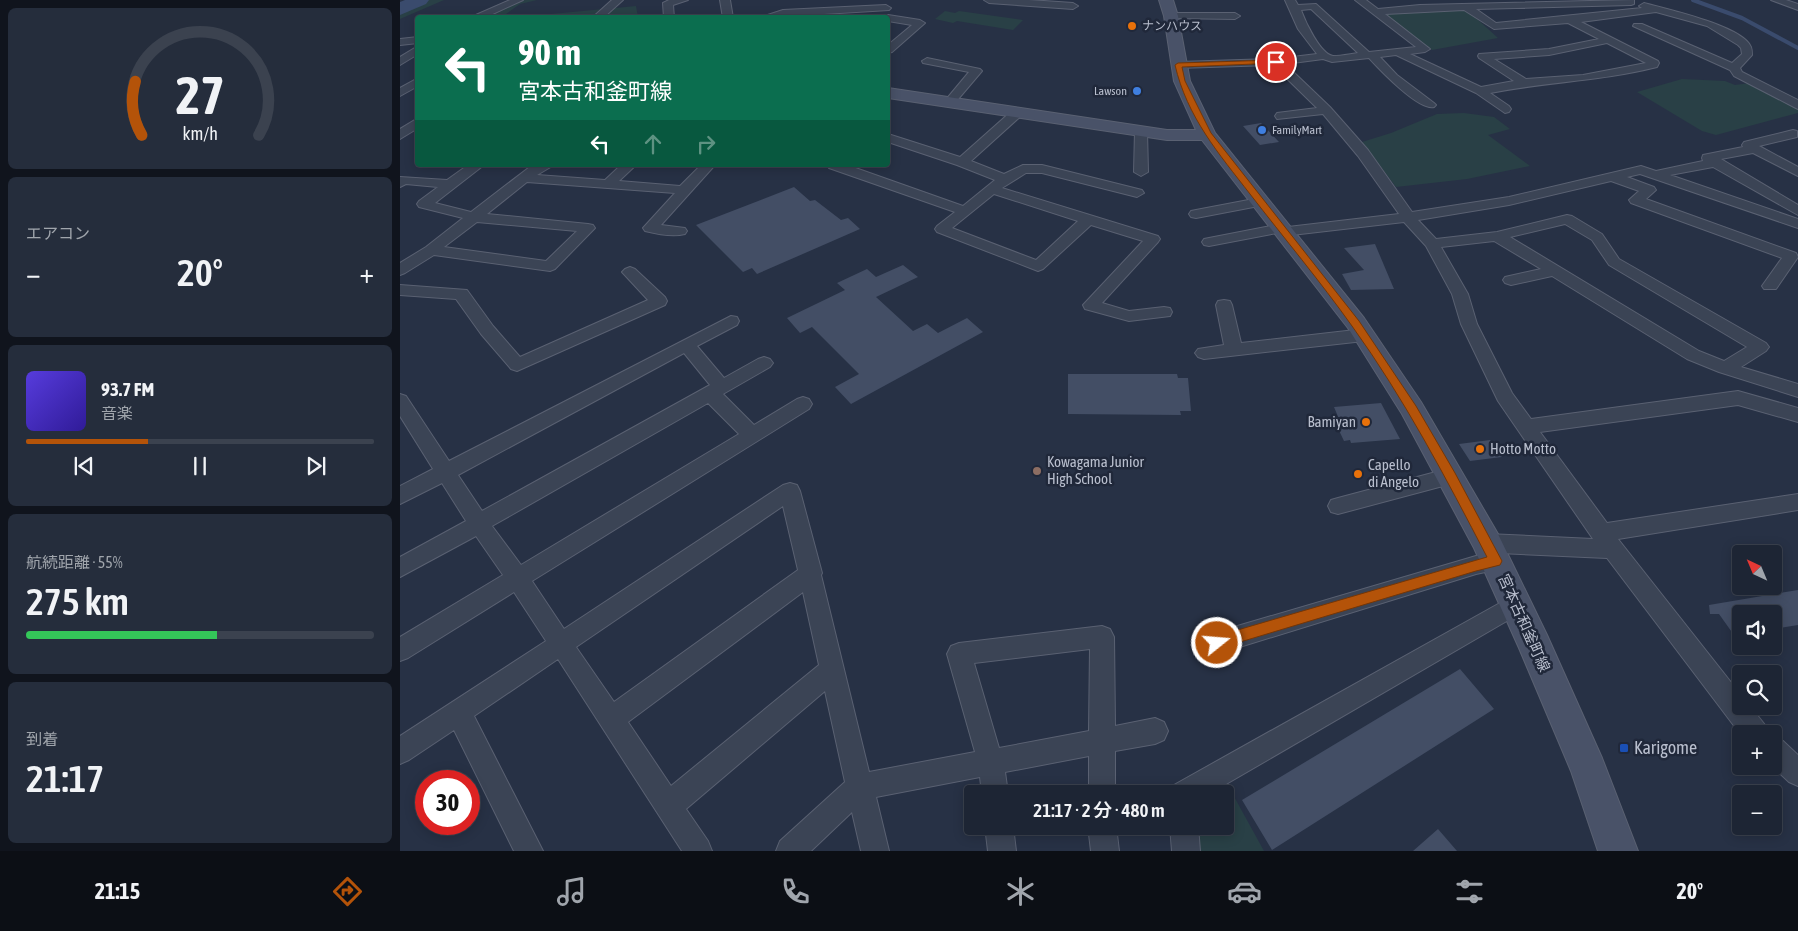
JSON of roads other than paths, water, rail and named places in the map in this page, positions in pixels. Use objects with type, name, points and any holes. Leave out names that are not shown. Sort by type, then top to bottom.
[{"type":"street","points":[[481,15],[518,0]]},
{"type":"street","points":[[600,15],[618,0]]},
{"type":"street","points":[[669,15],[668,3],[683,0]]},
{"type":"street","points":[[725,0],[728,15]]},
{"type":"street","points":[[779,0],[782,15],[836,5],[886,15],[898,0]]},
{"type":"street","points":[[989,0],[1073,6]]},
{"type":"street","name":"宮本古和釜町線","points":[[1166,0],[1182,81],[1207,134],[1364,335],[1412,409],[1451,476],[1516,604],[1589,772],[1618,851]]},
{"type":"street","points":[[1178,65],[1276,62],[1324,56],[1332,59],[1425,49],[1360,0]]},
{"type":"street","points":[[1418,0],[1430,8]]},
{"type":"street","points":[[1776,0],[1798,7]]},
{"type":"street","points":[[1377,12],[1468,4],[1480,7],[1531,2],[1628,1],[1654,10],[1711,24],[1746,47],[1747,55],[1734,68]]},
{"type":"street","points":[[1324,56],[1303,29],[1292,4],[1314,6],[1393,77],[1430,105]]},
{"type":"street","points":[[1468,4],[1494,26],[1570,20],[1654,10]]},
{"type":"street","points":[[890,16],[920,23],[890,48]]},
{"type":"street","points":[[1170,16],[1235,16]]},
{"type":"street","points":[[1480,91],[1524,83],[1583,78],[1653,65],[1654,63],[1570,20]]},
{"type":"street","points":[[1660,36],[1711,24]]},
{"type":"street","points":[[1638,26],[1734,68],[1738,74],[1798,106]]},
{"type":"street","points":[[400,42],[415,40]]},
{"type":"street","points":[[1524,83],[1483,56],[1549,52],[1608,40]]},
{"type":"street","points":[[400,62],[415,51]]},
{"type":"street","points":[[1397,52],[1480,91],[1505,109]]},
{"type":"street","points":[[927,61],[976,71],[950,102]]},
{"type":"street","points":[[1276,62],[1326,110],[1363,153],[1408,217],[1432,244],[1460,294],[1469,324],[1504,396],[1607,541],[1749,725]]},
{"type":"street","points":[[400,77],[415,77]]},
{"type":"street","points":[[400,93],[415,83]]},
{"type":"street","points":[[890,93],[1178,136],[1207,134]]},
{"type":"street","points":[[1281,116],[1326,110]]},
{"type":"street","points":[[962,162],[1018,112]]},
{"type":"street","points":[[400,134],[415,124]]},
{"type":"street","points":[[1141,172],[1142,131]]},
{"type":"street","points":[[1796,133],[1748,145],[1798,172]]},
{"type":"street","points":[[891,142],[962,162],[1005,178]]},
{"type":"street","points":[[1755,149],[1708,158],[1798,211]]},
{"type":"street","points":[[1657,174],[1716,162]]},
{"type":"street","points":[[431,250],[550,266],[588,228],[474,217],[424,204],[474,167]]},
{"type":"street","points":[[400,270],[431,250],[536,169],[542,167]]},
{"type":"street","points":[[608,184],[627,167]]},
{"type":"street","points":[[680,231],[650,228],[706,167]]},
{"type":"street","points":[[856,168],[965,211]]},
{"type":"street","points":[[1088,220],[1038,266],[942,229],[1005,178],[1023,169],[1037,168],[1137,193]]},
{"type":"street","points":[[1209,242],[1282,230],[1408,217],[1509,201],[1641,170],[1798,224]]},
{"type":"street","points":[[1613,177],[1649,190],[1636,200],[1791,256],[1770,286]]},
{"type":"street","points":[[525,178],[683,190]]},
{"type":"street","points":[[400,183],[403,180],[450,184]]},
{"type":"street","points":[[992,190],[1153,239],[1091,305],[1129,316],[1164,312]]},
{"type":"street","points":[[1194,199],[1199,213],[1259,202]]},
{"type":"street","points":[[1432,244],[1497,236],[1567,219],[1597,237],[1614,262],[1760,348],[1725,368]]},
{"type":"street","points":[[1497,236],[1693,355],[1725,368],[1798,390]]},
{"type":"street","points":[[1511,280],[1554,271]]},
{"type":"street","points":[[400,290],[461,294],[487,330],[517,365],[658,301],[630,272]]},
{"type":"street","points":[[1591,313],[1609,304]]},
{"type":"street","points":[[1224,305],[1234,350]]},
{"type":"street","points":[[400,496],[731,321]]},
{"type":"street","points":[[1204,353],[1364,335]]},
{"type":"street","points":[[686,345],[716,390],[752,435]]},
{"type":"street","points":[[400,568],[764,363]]},
{"type":"street","points":[[1526,426],[1738,398],[1798,415]]},
{"type":"street","points":[[400,401],[479,524],[561,643],[698,851]]},
{"type":"street","points":[[400,650],[803,404]]},
{"type":"street","points":[[1338,506],[1451,476]]},
{"type":"street","points":[[400,751],[790,491],[874,851]]},
{"type":"street","points":[[1217,643],[1476,565],[1491,552],[1607,541],[1798,502]]},
{"type":"street","points":[[610,720],[810,573]]},
{"type":"street","points":[[1200,785],[1516,604]]},
{"type":"street","points":[[994,785],[991,763],[959,654],[1102,637],[1102,785]]},
{"type":"street","points":[[668,806],[831,670]]},
{"type":"street","points":[[458,712],[529,851]]},
{"type":"street","points":[[790,851],[860,787],[1155,731]]},
{"type":"street","points":[[1782,758],[1798,773]]},
{"type":"street","points":[[1000,835],[1002,851]]},
{"type":"street","points":[[1103,835],[1104,851]]},
{"type":"street","points":[[1185,835],[1186,851]]},
{"type":"waterway","points":[[400,9],[420,0]]},
{"type":"waterway","points":[[1693,0],[1742,18],[1798,48]]},
{"type":"place","name":"ナンハウス","points":[[1132,26]]},
{"type":"place","name":"Lawson","points":[[1137,91]]},
{"type":"place","name":"FamilyMart","points":[[1262,130]]},
{"type":"place","name":"Bamiyan","points":[[1366,422]]},
{"type":"place","name":"Hotto Motto","points":[[1480,449]]},
{"type":"place","name":"Kowagama Junior High School","points":[[1037,471]]},
{"type":"place","name":"Capello di Angelo","points":[[1358,474]]},
{"type":"place","name":"Karigome","points":[[1624,748]]}]
